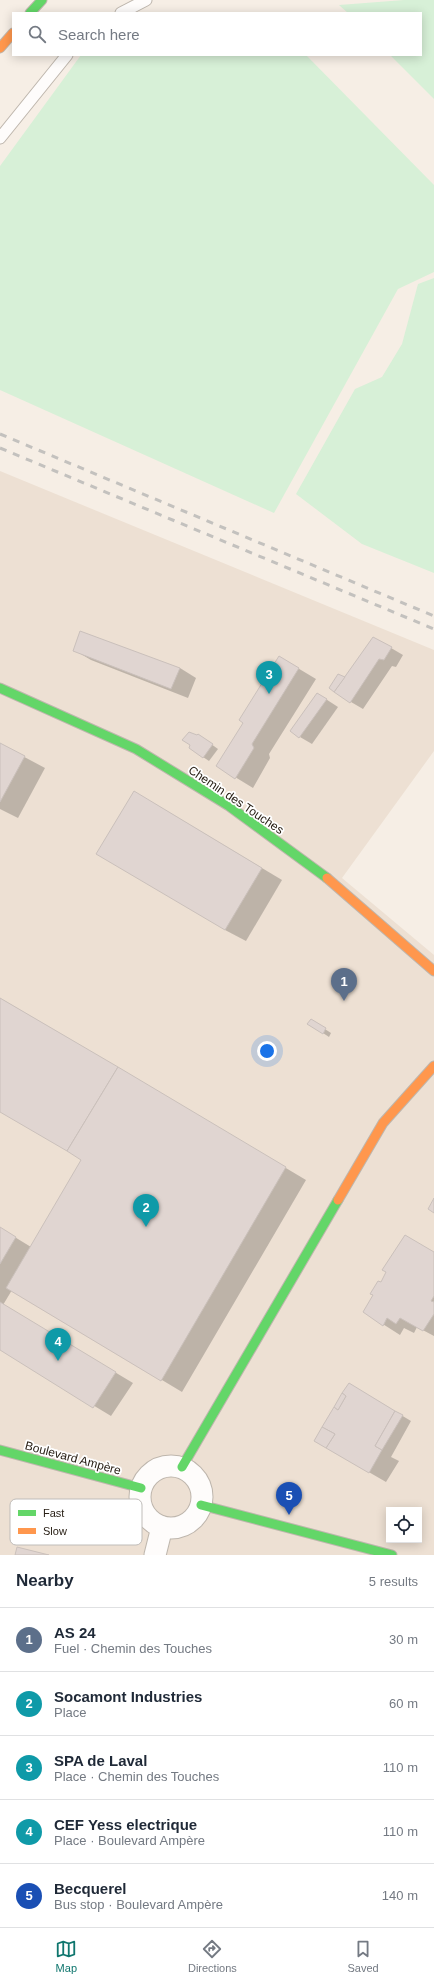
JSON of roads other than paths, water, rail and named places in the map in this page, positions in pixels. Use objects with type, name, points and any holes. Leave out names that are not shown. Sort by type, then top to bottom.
[{"type":"street","points":[[31,12],[42,0]]},
{"type":"street","points":[[0,48],[12,34]]},
{"type":"street","name":"Chemin des Touches","points":[[0,688],[21,696],[136,749],[229,806],[333,883],[434,971]]},
{"type":"street","points":[[182,1467],[383,1123],[434,1066]]},
{"type":"street","name":"Boulevard Ampère","points":[[0,1450],[141,1488]]},
{"type":"street","points":[[140,1499],[141,1488],[145,1479],[152,1471],[161,1467],[172,1465],[182,1467],[196,1478],[200,1487],[201,1505],[197,1514],[190,1521],[181,1526],[172,1528],[162,1527],[146,1516],[142,1507]]},
{"type":"street","points":[[201,1505],[392,1555]]},
{"type":"street","points":[[154,1555],[162,1527]]},
{"type":"lane","points":[[123,12],[146,0]]},
{"type":"lane","points":[[0,138],[66,56]]},
{"type":"railway","points":[[0,434],[434,616]]},
{"type":"railway","points":[[0,448],[434,629]]},
{"type":"place","name":"SPA de Laval","points":[[269,694]]},
{"type":"place","name":"AS 24","points":[[344,1001]]},
{"type":"place","name":"Socamont Industries","points":[[146,1227]]},
{"type":"place","name":"CEF Yess electrique","points":[[58,1361]]},
{"type":"place","name":"Becquerel","points":[[289,1515]]}]
